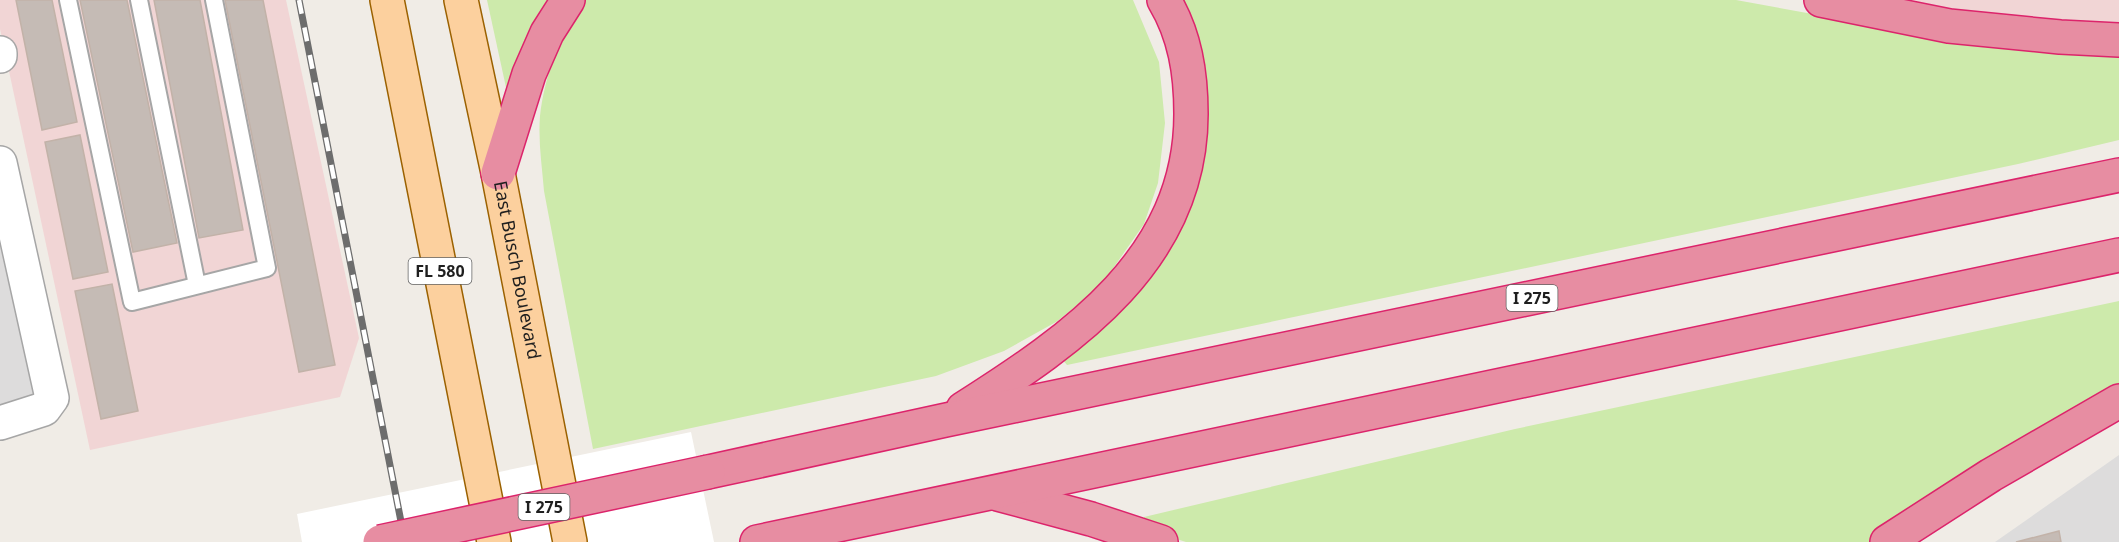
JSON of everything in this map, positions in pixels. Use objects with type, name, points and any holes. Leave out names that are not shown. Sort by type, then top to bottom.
[{"type":"highway","points":[[498,173],[529,74],[547,33],[568,0]]},
{"type":"highway","points":[[946,420],[1004,383],[1093,316],[1146,257],[1167,223],[1186,164],[1191,131],[1191,92],[1187,55],[1173,15],[1164,0]]},
{"type":"highway","points":[[1821,0],[1949,26],[2060,38],[2119,40]]},
{"type":"highway","name":"I 275","points":[[380,542],[946,420],[2119,175]]},
{"type":"highway","points":[[757,542],[2119,255]]},
{"type":"highway","points":[[1887,542],[1991,475],[2119,401]]},
{"type":"highway","points":[[993,493],[1091,519],[1161,542]]},
{"type":"main road","name":"FL 580","points":[[387,0],[494,542]]},
{"type":"main road","name":"East Busch Boulevard","points":[[461,0],[498,173],[570,542]]},
{"type":"street","points":[[0,163],[52,398],[44,409],[0,423]]},
{"type":"lane","points":[[68,0],[132,302],[267,268],[214,0]]},
{"type":"lane","points":[[139,0],[197,285]]},
{"type":"shaded area","points":[[0,0],[286,0],[359,338],[340,397],[90,450],[0,29]]},
{"type":"shaded area","points":[[1901,0],[2119,0],[2119,24],[2062,22],[1954,11]]},
{"type":"shaded area","points":[[0,218],[40,419],[0,433]]},
{"type":"shaded area","points":[[2119,455],[2119,542],[1995,542]]},
{"type":"green space","points":[[487,0],[552,0],[507,92]]},
{"type":"green space","points":[[585,0],[1133,0],[1159,62],[1165,123],[1158,183],[1144,224],[1100,287],[1056,322],[1004,351],[936,376],[593,449],[544,191],[540,154],[540,116],[545,86],[561,39]]},
{"type":"green space","points":[[1176,0],[1736,0],[1934,36],[2038,51],[2119,57],[2119,140],[2018,164],[1067,365],[1062,359],[1090,341],[1118,315],[1154,272],[1175,236]]},
{"type":"green space","points":[[2119,301],[2119,394],[1954,487],[1871,542],[1186,542],[1145,529],[1144,517],[1515,429]]},
{"type":"pier","points":[[691,432],[714,542],[302,542],[297,514]]},
{"type":"building","points":[[16,0],[52,0],[77,122],[42,130]]},
{"type":"building","points":[[80,0],[127,0],[177,243],[133,252]]},
{"type":"building","points":[[154,0],[200,0],[243,230],[199,238]]},
{"type":"building","points":[[225,0],[263,0],[335,365],[299,372]]},
{"type":"building","points":[[80,135],[108,272],[73,279],[45,142]]},
{"type":"building","points":[[112,284],[138,411],[101,419],[75,291]]},
{"type":"building","points":[[2059,531],[2061,542],[2016,542]]},
{"type":"railway","points":[[299,0],[405,542]]}]
